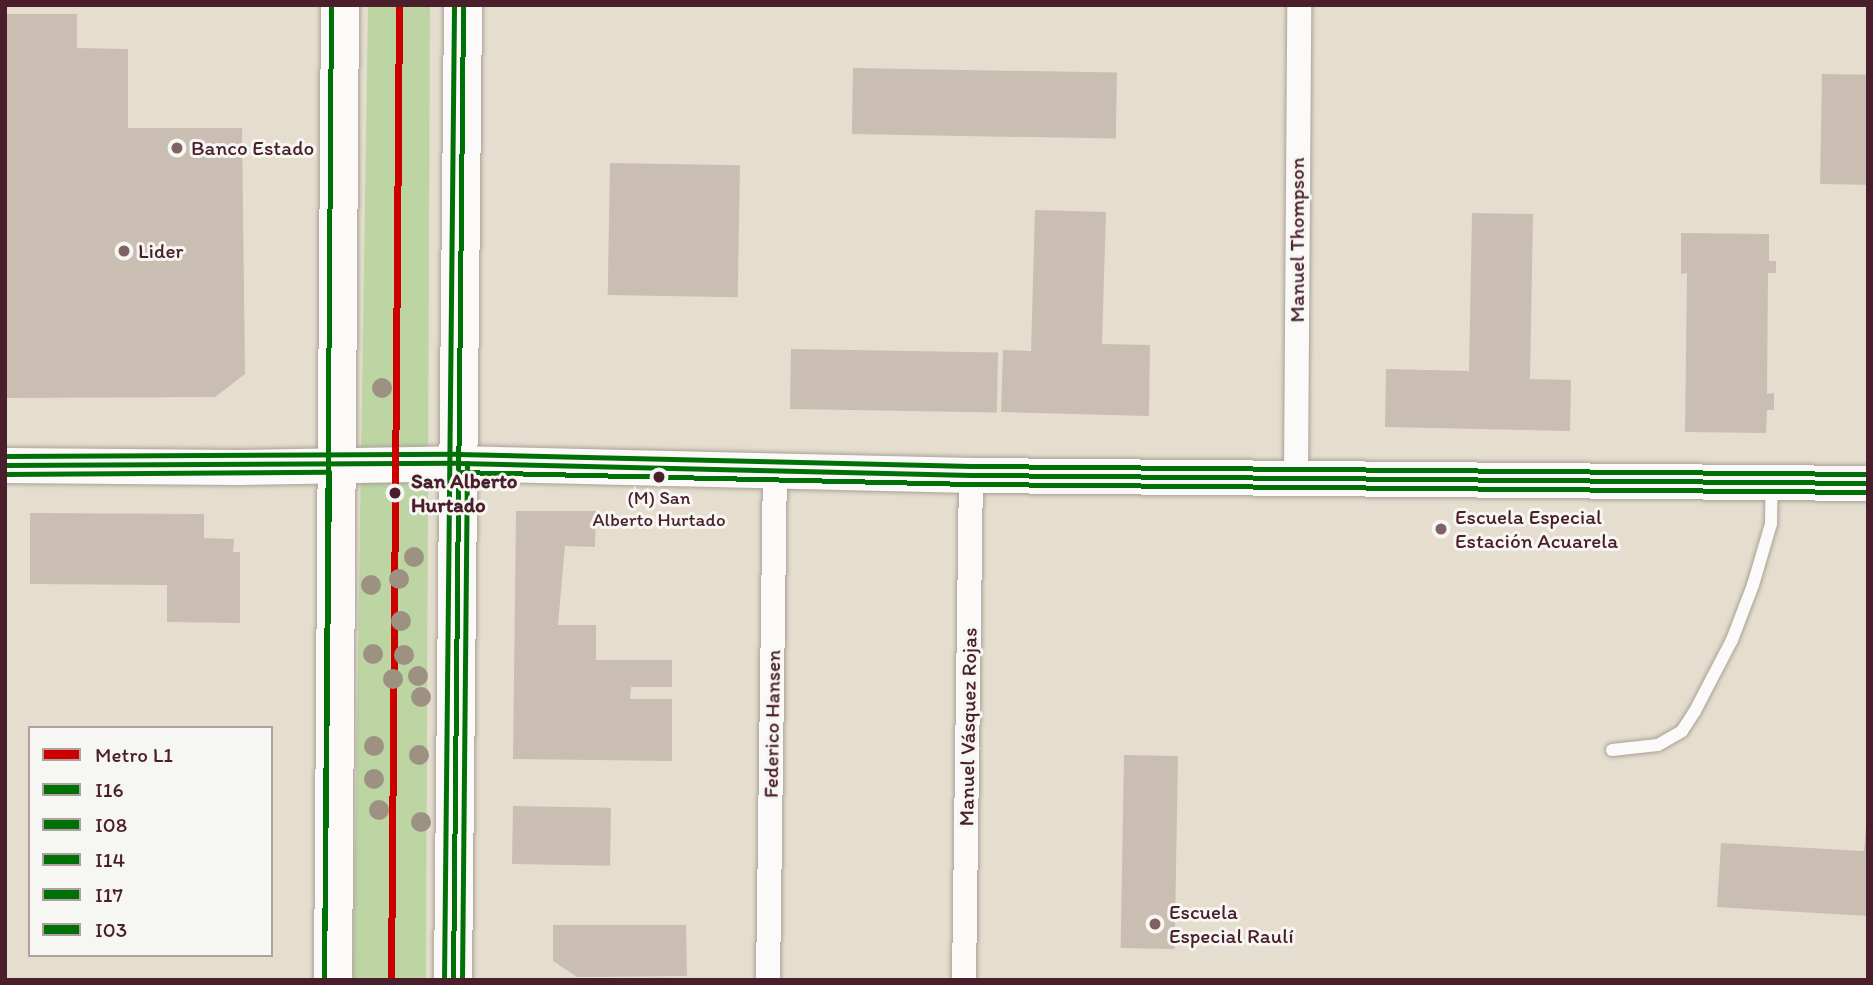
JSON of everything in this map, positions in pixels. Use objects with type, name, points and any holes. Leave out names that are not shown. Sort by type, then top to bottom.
[{"type":"main road","points":[[333,980],[340,5]]},
{"type":"main road","points":[[453,980],[463,5]]},
{"type":"street","name":"Manuel Thompson","points":[[1296,475],[1299,5]]},
{"type":"street","points":[[5,465],[247,467],[338,463],[458,463],[775,467],[971,475],[1296,475],[1868,483]]},
{"type":"street","name":"Federico Hansen","points":[[768,980],[775,467]]},
{"type":"street","name":"Manuel Vásquez Rojas","points":[[964,980],[971,475]]},
{"type":"lane","points":[[1612,751],[1658,745],[1682,730],[1695,711],[1732,640],[1753,585],[1771,524],[1773,481]]},
{"type":"green space","points":[[368,5],[430,5],[426,980],[353,980]]},
{"type":"building","name":"Lider","points":[[5,14],[77,14],[77,48],[128,49],[128,128],[242,128],[245,374],[215,397],[5,398]]},
{"type":"building","points":[[853,68],[1117,73],[1116,139],[852,134]]},
{"type":"building","points":[[1822,74],[1868,75],[1866,185],[1820,184]]},
{"type":"building","points":[[610,163],[740,165],[738,297],[608,295]]},
{"type":"building","points":[[1035,210],[1106,212],[1102,344],[1150,345],[1149,416],[1001,412],[1003,350],[1031,351]]},
{"type":"building","points":[[1472,213],[1533,214],[1530,379],[1571,380],[1570,431],[1385,427],[1386,369],[1469,371]]},
{"type":"building","points":[[1681,233],[1769,234],[1769,261],[1776,261],[1776,273],[1768,273],[1767,394],[1774,393],[1774,410],[1767,410],[1766,433],[1685,432],[1687,273],[1681,274]]},
{"type":"building","points":[[791,349],[998,353],[997,413],[790,409]]},
{"type":"building","points":[[516,511],[596,511],[595,547],[565,546],[558,625],[596,625],[596,660],[672,660],[672,687],[631,687],[630,699],[672,699],[672,761],[513,759]]},
{"type":"building","points":[[30,513],[204,514],[204,538],[234,539],[233,552],[240,552],[240,623],[167,622],[167,585],[30,584]]},
{"type":"building","points":[[1124,755],[1178,756],[1175,949],[1121,948]]},
{"type":"building","points":[[513,806],[611,808],[610,866],[512,864]]},
{"type":"building","points":[[1866,825],[1868,916],[1717,907],[1721,843],[1864,851]]},
{"type":"building","points":[[553,925],[686,925],[687,976],[577,977],[553,961]]},
{"type":"metro line","name":"L1","points":[[391,980],[399,5]]},
{"type":"transit line","name":"I14","points":[[324,980],[331,5]]},
{"type":"transit line","name":"I14","points":[[444,980],[454,5]]},
{"type":"transit line","name":"I16","points":[[453,980],[463,5]]},
{"type":"transit line","name":"I17","points":[[5,456],[458,454],[971,466],[1868,474]]},
{"type":"transit line","name":"I16","points":[[5,465],[458,463],[971,475],[1868,483]]},
{"type":"transit line","name":"I08","points":[[462,980],[467,463]]},
{"type":"transit line","name":"I03","points":[[5,474],[329,472],[324,980]]},
{"type":"transit line","name":"I08","points":[[458,472],[971,484],[1868,492]]},
{"type":"place","name":"Banco Estado","points":[[177,148]]},
{"type":"place","name":"Lider","points":[[124,251]]},
{"type":"place","name":"(M) San Alberto Hurtado","points":[[659,477]]},
{"type":"place","name":"San Alberto Hurtado","points":[[395,493]]},
{"type":"place","name":"Escuela Especial Estación Acuarela","points":[[1441,529]]},
{"type":"place","name":"Escuela Especial Raulí","points":[[1155,924]]}]
